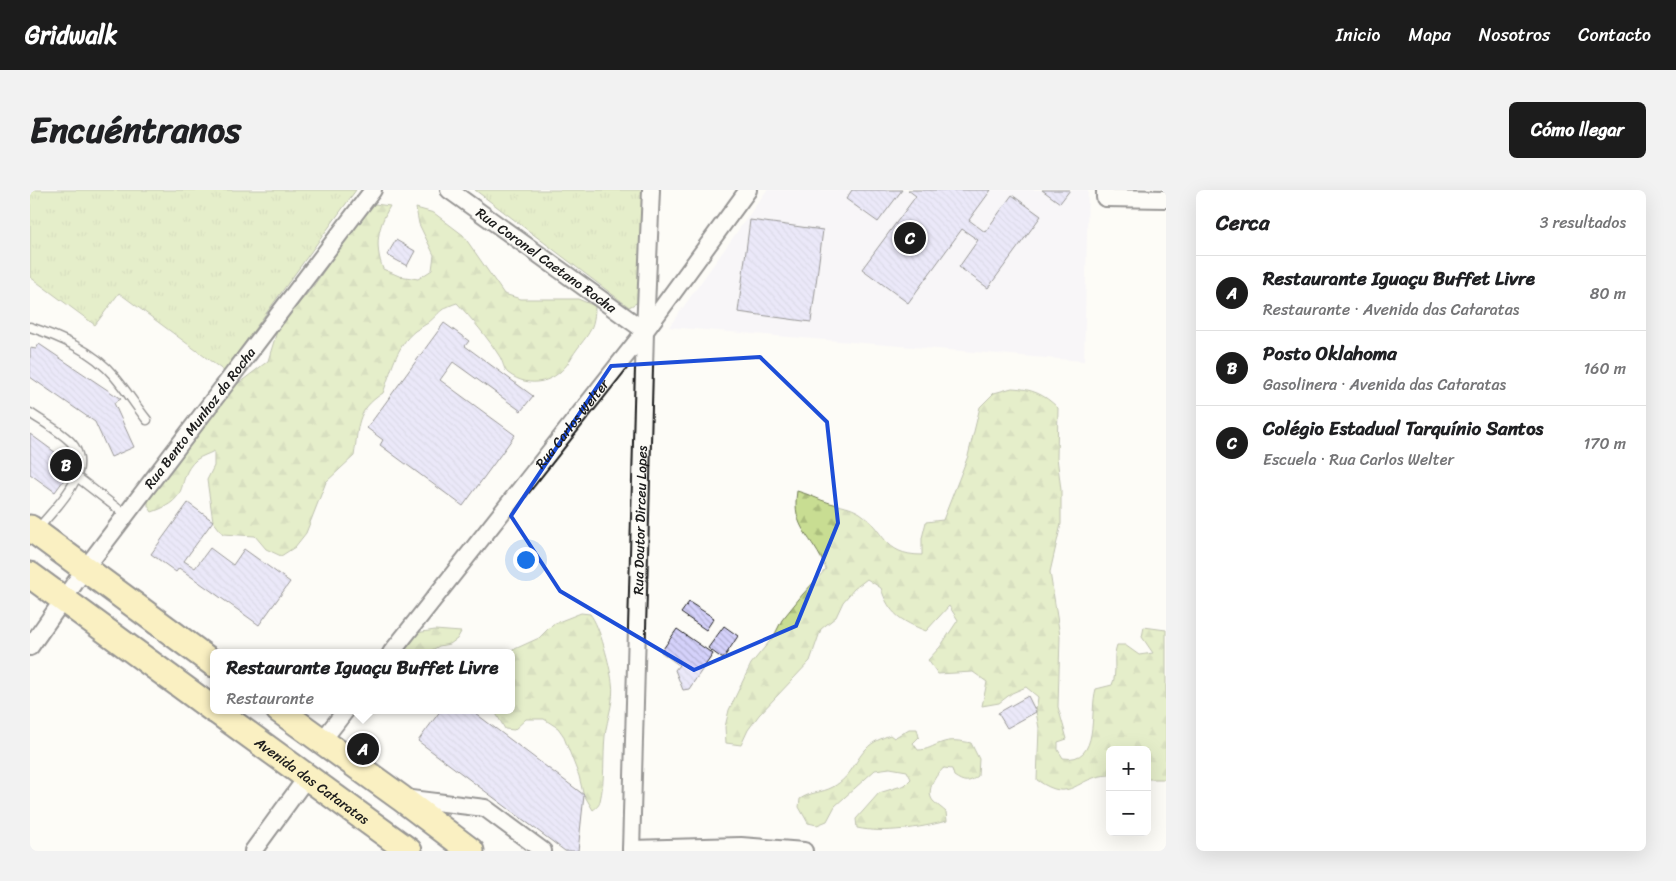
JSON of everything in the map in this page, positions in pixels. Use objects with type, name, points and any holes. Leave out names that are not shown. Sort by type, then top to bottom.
[{"type":"main road","points":[[33,530],[84,570],[210,661]]},
{"type":"main road","name":"Avenida das Cataratas","points":[[30,575],[210,706]]},
{"type":"main road","name":"Avenida das Cataratas","points":[[220,714],[409,851]]},
{"type":"main road","points":[[285,714],[471,851]]},
{"type":"street","name":"Rua Bento Munhoz da Rocha","points":[[30,648],[84,570],[372,190]]},
{"type":"street","name":"Rua Coronel Caetano Rocha","points":[[449,190],[645,331]]},
{"type":"street","name":"Rua Doutor Dirceu Lopes","points":[[631,850],[645,331],[651,190]]},
{"type":"street","name":"Rua Carlos Welter","points":[[394,649],[645,331],[748,190]]},
{"type":"street","points":[[1105,194],[1166,199]]},
{"type":"street","points":[[322,741],[343,714]]},
{"type":"street","points":[[253,851],[307,777]]},
{"type":"street","points":[[401,798],[485,808],[543,851]]},
{"type":"street","points":[[631,850],[741,846],[804,851]]},
{"type":"lane","points":[[30,327],[55,336],[87,352],[113,375],[147,420]]},
{"type":"lane","points":[[30,413],[73,444],[80,460],[78,478],[33,530]]},
{"type":"lane","points":[[78,478],[126,515]]},
{"type":"highlighted area","points":[[760,357],[827,422],[838,523],[796,626],[694,670],[560,591],[511,516],[611,366]]},
{"type":"shaded area","points":[[767,190],[1088,190],[1084,361],[669,327]]},
{"type":"green space","points":[[30,190],[356,190],[224,371],[119,293],[95,325],[30,277]]},
{"type":"green space","points":[[475,190],[648,190],[644,299],[629,307]]},
{"type":"green space","points":[[375,204],[390,206],[380,229],[378,244],[383,269],[399,276],[418,279],[432,270],[434,255],[419,224],[416,208],[434,213],[463,235],[504,294],[521,299],[578,299],[595,306],[591,330],[565,368],[558,374],[542,381],[525,381],[516,378],[507,372],[500,357],[474,322],[457,303],[451,305],[415,331],[403,344],[383,393],[367,406],[363,413],[358,428],[354,456],[326,482],[306,533],[295,547],[281,556],[266,549],[255,536],[223,534],[213,521],[207,480],[214,466],[214,451],[196,460],[190,467],[179,495],[174,501],[152,512],[148,506],[148,499],[158,482],[231,389],[268,361],[278,328],[312,288],[340,248],[357,219],[365,209]]},
{"type":"green space","points":[[1012,388],[1026,390],[1048,399],[1058,408],[1057,457],[1061,490],[1061,524],[1050,572],[1060,636],[1058,707],[1067,739],[1058,742],[1058,750],[1063,758],[1075,758],[1083,753],[1088,745],[1096,689],[1112,685],[1115,675],[1117,645],[1125,645],[1139,655],[1153,653],[1142,637],[1144,627],[1166,630],[1166,779],[1151,779],[1151,746],[1106,746],[1106,776],[1089,780],[1067,790],[1049,787],[1037,780],[1039,728],[1036,712],[1038,697],[1026,687],[1012,693],[999,703],[982,706],[987,682],[973,672],[938,674],[928,660],[940,647],[958,620],[949,606],[926,631],[897,616],[884,597],[881,588],[867,579],[854,589],[843,602],[836,617],[821,629],[810,661],[759,715],[748,730],[741,745],[726,743],[725,727],[729,710],[751,664],[774,636],[782,620],[826,569],[821,557],[800,524],[796,504],[797,491],[860,513],[891,546],[909,554],[922,555],[922,538],[926,522],[943,520],[968,456],[980,407],[994,393]]},
{"type":"green space","points":[[581,613],[590,614],[601,637],[611,675],[613,689],[605,736],[602,793],[599,804],[593,810],[583,793],[579,776],[563,735],[558,728],[544,719],[526,719],[514,730],[505,729],[496,714],[515,714],[515,649],[539,638],[553,624]]},
{"type":"green space","points":[[435,630],[461,632],[457,639],[450,644],[434,649],[401,649],[416,633]]},
{"type":"green space","points":[[909,729],[917,729],[919,737],[913,743],[918,750],[927,749],[948,741],[971,743],[979,759],[978,776],[972,780],[961,780],[954,776],[952,769],[944,768],[932,783],[931,797],[946,812],[947,821],[902,829],[868,830],[857,828],[856,819],[879,793],[905,785],[911,779],[907,771],[890,768],[875,770],[835,806],[827,821],[817,825],[808,823],[799,807],[800,799],[833,787],[840,782],[871,744],[890,735],[894,738]]},
{"type":"building","points":[[852,190],[902,190],[878,222],[846,199]]},
{"type":"building","points":[[908,190],[991,190],[969,220],[985,232],[1012,195],[1041,216],[988,288],[959,267],[978,240],[962,229],[908,303],[862,269],[916,196]]},
{"type":"building","points":[[1042,190],[1070,190],[1060,203]]},
{"type":"building","points":[[750,220],[823,230],[811,322],[738,312]]},
{"type":"building","points":[[396,240],[415,251],[407,266],[387,255]]},
{"type":"building","points":[[444,323],[469,341],[465,346],[533,396],[521,411],[453,362],[440,380],[515,435],[463,506],[380,445],[383,440],[367,428]]},
{"type":"building","points":[[39,344],[121,399],[114,403],[134,447],[111,457],[95,422],[30,377],[30,348],[36,349]]},
{"type":"building","points":[[30,434],[74,466],[55,492],[30,474]]},
{"type":"building","points":[[188,503],[213,521],[184,561],[195,568],[210,548],[233,565],[244,549],[290,582],[259,625],[179,568],[176,572],[151,554]]},
{"type":"building","points":[[689,602],[714,618],[706,630],[681,613]]},
{"type":"building","points":[[724,626],[738,636],[723,659],[708,648]]},
{"type":"building","points":[[677,629],[713,654],[689,689],[683,690],[675,670],[679,665],[661,652]]},
{"type":"building","points":[[1028,696],[1036,712],[1007,728],[998,713]]},
{"type":"building","points":[[438,714],[476,714],[584,795],[578,851],[565,851],[418,741]]},
{"type":"place","name":"Colégio Estadual Tarquínio Santos","points":[[910,238]]},
{"type":"place","name":"Posto Oklahoma","points":[[66,465]]},
{"type":"place","name":"Restaurante Iguaçu Buffet Livre","points":[[363,749]]}]
